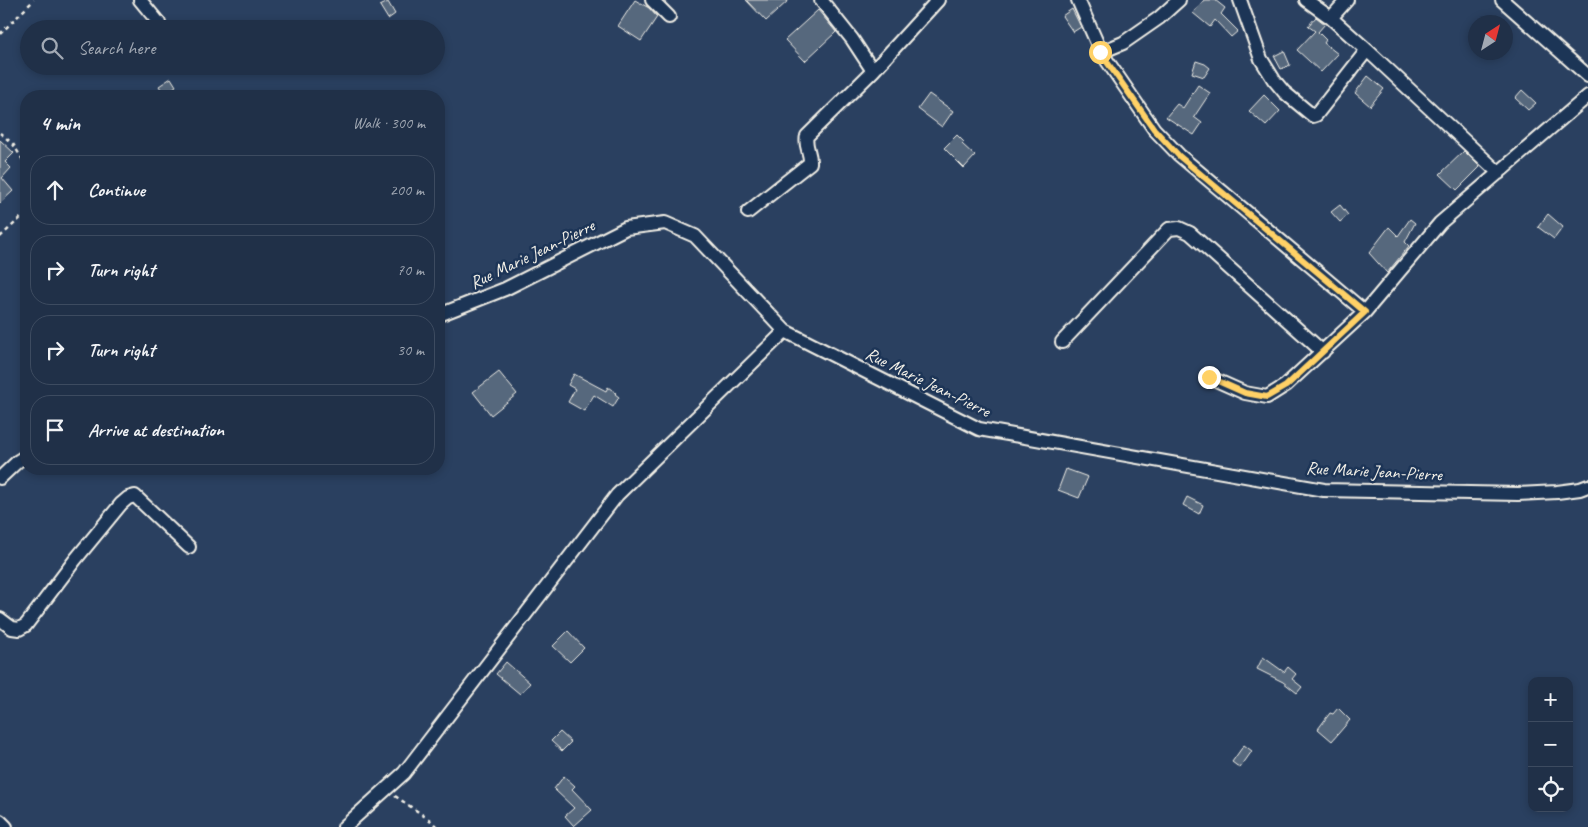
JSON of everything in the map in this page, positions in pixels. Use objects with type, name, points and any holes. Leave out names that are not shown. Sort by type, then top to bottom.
[{"type":"street","points":[[140,0],[157,20]]},
{"type":"street","points":[[652,0],[669,17]]},
{"type":"street","points":[[821,0],[852,39],[873,71]]},
{"type":"street","points":[[748,212],[810,162],[806,141],[807,136],[873,71],[938,0]]},
{"type":"street","points":[[1078,0],[1100,52],[1154,129],[1179,156],[1365,312]]},
{"type":"street","points":[[1100,52],[1122,43],[1159,18],[1179,0]]},
{"type":"street","points":[[1240,0],[1261,59],[1284,92],[1313,116],[1316,115],[1367,50]]},
{"type":"street","points":[[1306,0],[1331,18],[1367,50],[1499,173]]},
{"type":"street","points":[[1331,18],[1347,0]]},
{"type":"street","points":[[1502,0],[1588,76]]},
{"type":"street","points":[[1209,377],[1245,393],[1267,397],[1286,386],[1365,312],[1440,223],[1588,96]]},
{"type":"street","name":"Rue Marie Jean-Pierre","points":[[445,313],[505,289],[626,228],[665,223],[695,236],[785,331],[979,429],[1324,490],[1518,494],[1557,492],[1588,486]]},
{"type":"street","points":[[1062,342],[1168,229],[1179,228],[1190,232],[1323,352]]},
{"type":"street","points":[[344,827],[404,773],[617,496],[785,331]]},
{"type":"street","points":[[0,478],[20,460]]},
{"type":"street","points":[[0,619],[12,628],[19,629],[26,625],[75,560],[128,498],[135,496],[190,547]]},
{"type":"street","points":[[0,821],[6,827]]},
{"type":"path","points":[[0,34],[34,0]]},
{"type":"path","points":[[0,133],[13,144],[20,155]]},
{"type":"path","points":[[0,237],[20,219]]},
{"type":"path","points":[[386,789],[437,827]]},
{"type":"building","points":[[635,0],[649,8],[657,17],[641,41],[618,26]]},
{"type":"building","points":[[746,0],[789,0],[766,21]]},
{"type":"building","points":[[1204,0],[1215,0],[1225,8],[1221,14],[1238,31],[1231,37],[1215,20],[1210,27],[1193,13]]},
{"type":"building","points":[[388,2],[395,14],[388,19],[380,6]]},
{"type":"building","points":[[1072,9],[1081,27],[1073,32],[1062,16]]},
{"type":"building","points":[[818,10],[836,32],[805,61],[785,40]]},
{"type":"building","points":[[1316,17],[1325,24],[1318,32],[1326,40],[1324,43],[1338,54],[1321,72],[1297,50],[1315,31],[1308,26]]},
{"type":"building","points":[[1284,51],[1290,65],[1281,69],[1274,56]]},
{"type":"building","points":[[1196,61],[1210,68],[1204,77],[1192,73]]},
{"type":"building","points":[[1368,76],[1384,89],[1370,106],[1355,93]]},
{"type":"building","points":[[171,78],[176,86],[170,90],[162,90],[159,86]]},
{"type":"building","points":[[1198,85],[1210,93],[1194,117],[1202,123],[1194,135],[1166,117],[1177,104],[1183,108]]},
{"type":"building","points":[[1522,90],[1536,103],[1528,110],[1515,98]]},
{"type":"building","points":[[929,94],[953,111],[942,127],[918,109]]},
{"type":"building","points":[[1264,95],[1280,111],[1266,126],[1249,111]]},
{"type":"building","points":[[957,135],[964,142],[962,144],[975,156],[964,168],[944,148]]},
{"type":"building","points":[[0,140],[14,153],[5,162],[11,168],[2,178],[13,191],[0,203]]},
{"type":"building","points":[[1464,151],[1480,167],[1457,190],[1440,174]]},
{"type":"building","points":[[1340,205],[1348,215],[1340,222],[1331,212]]},
{"type":"building","points":[[1548,214],[1563,227],[1554,239],[1538,227]]},
{"type":"building","points":[[1410,219],[1415,223],[1405,242],[1409,246],[1387,273],[1369,253],[1389,227],[1398,236]]},
{"type":"building","points":[[499,372],[517,394],[491,415],[473,392]]},
{"type":"building","points":[[574,374],[606,391],[608,387],[616,393],[619,397],[613,407],[594,395],[584,411],[568,402],[575,389],[568,385]]},
{"type":"building","points":[[1066,469],[1088,477],[1079,498],[1058,490]]},
{"type":"building","points":[[1187,497],[1203,505],[1199,514],[1183,505]]},
{"type":"building","points":[[568,631],[584,648],[570,662],[553,646]]},
{"type":"building","points":[[1263,657],[1284,672],[1288,667],[1296,674],[1292,679],[1302,687],[1297,693],[1283,682],[1257,669]]},
{"type":"building","points":[[506,662],[530,683],[520,694],[496,674]]},
{"type":"building","points":[[1338,708],[1350,720],[1332,741],[1318,729],[1330,713],[1333,714]]},
{"type":"building","points":[[560,732],[571,742],[562,751],[551,741]]},
{"type":"building","points":[[1244,745],[1252,751],[1240,768],[1232,762]]},
{"type":"building","points":[[564,776],[575,786],[572,789],[592,810],[574,826],[565,816],[574,808],[554,789]]},
{"type":"route","points":[[1100,52],[1154,129],[1179,156],[1365,312],[1286,386],[1267,397],[1245,393],[1209,377]]}]
